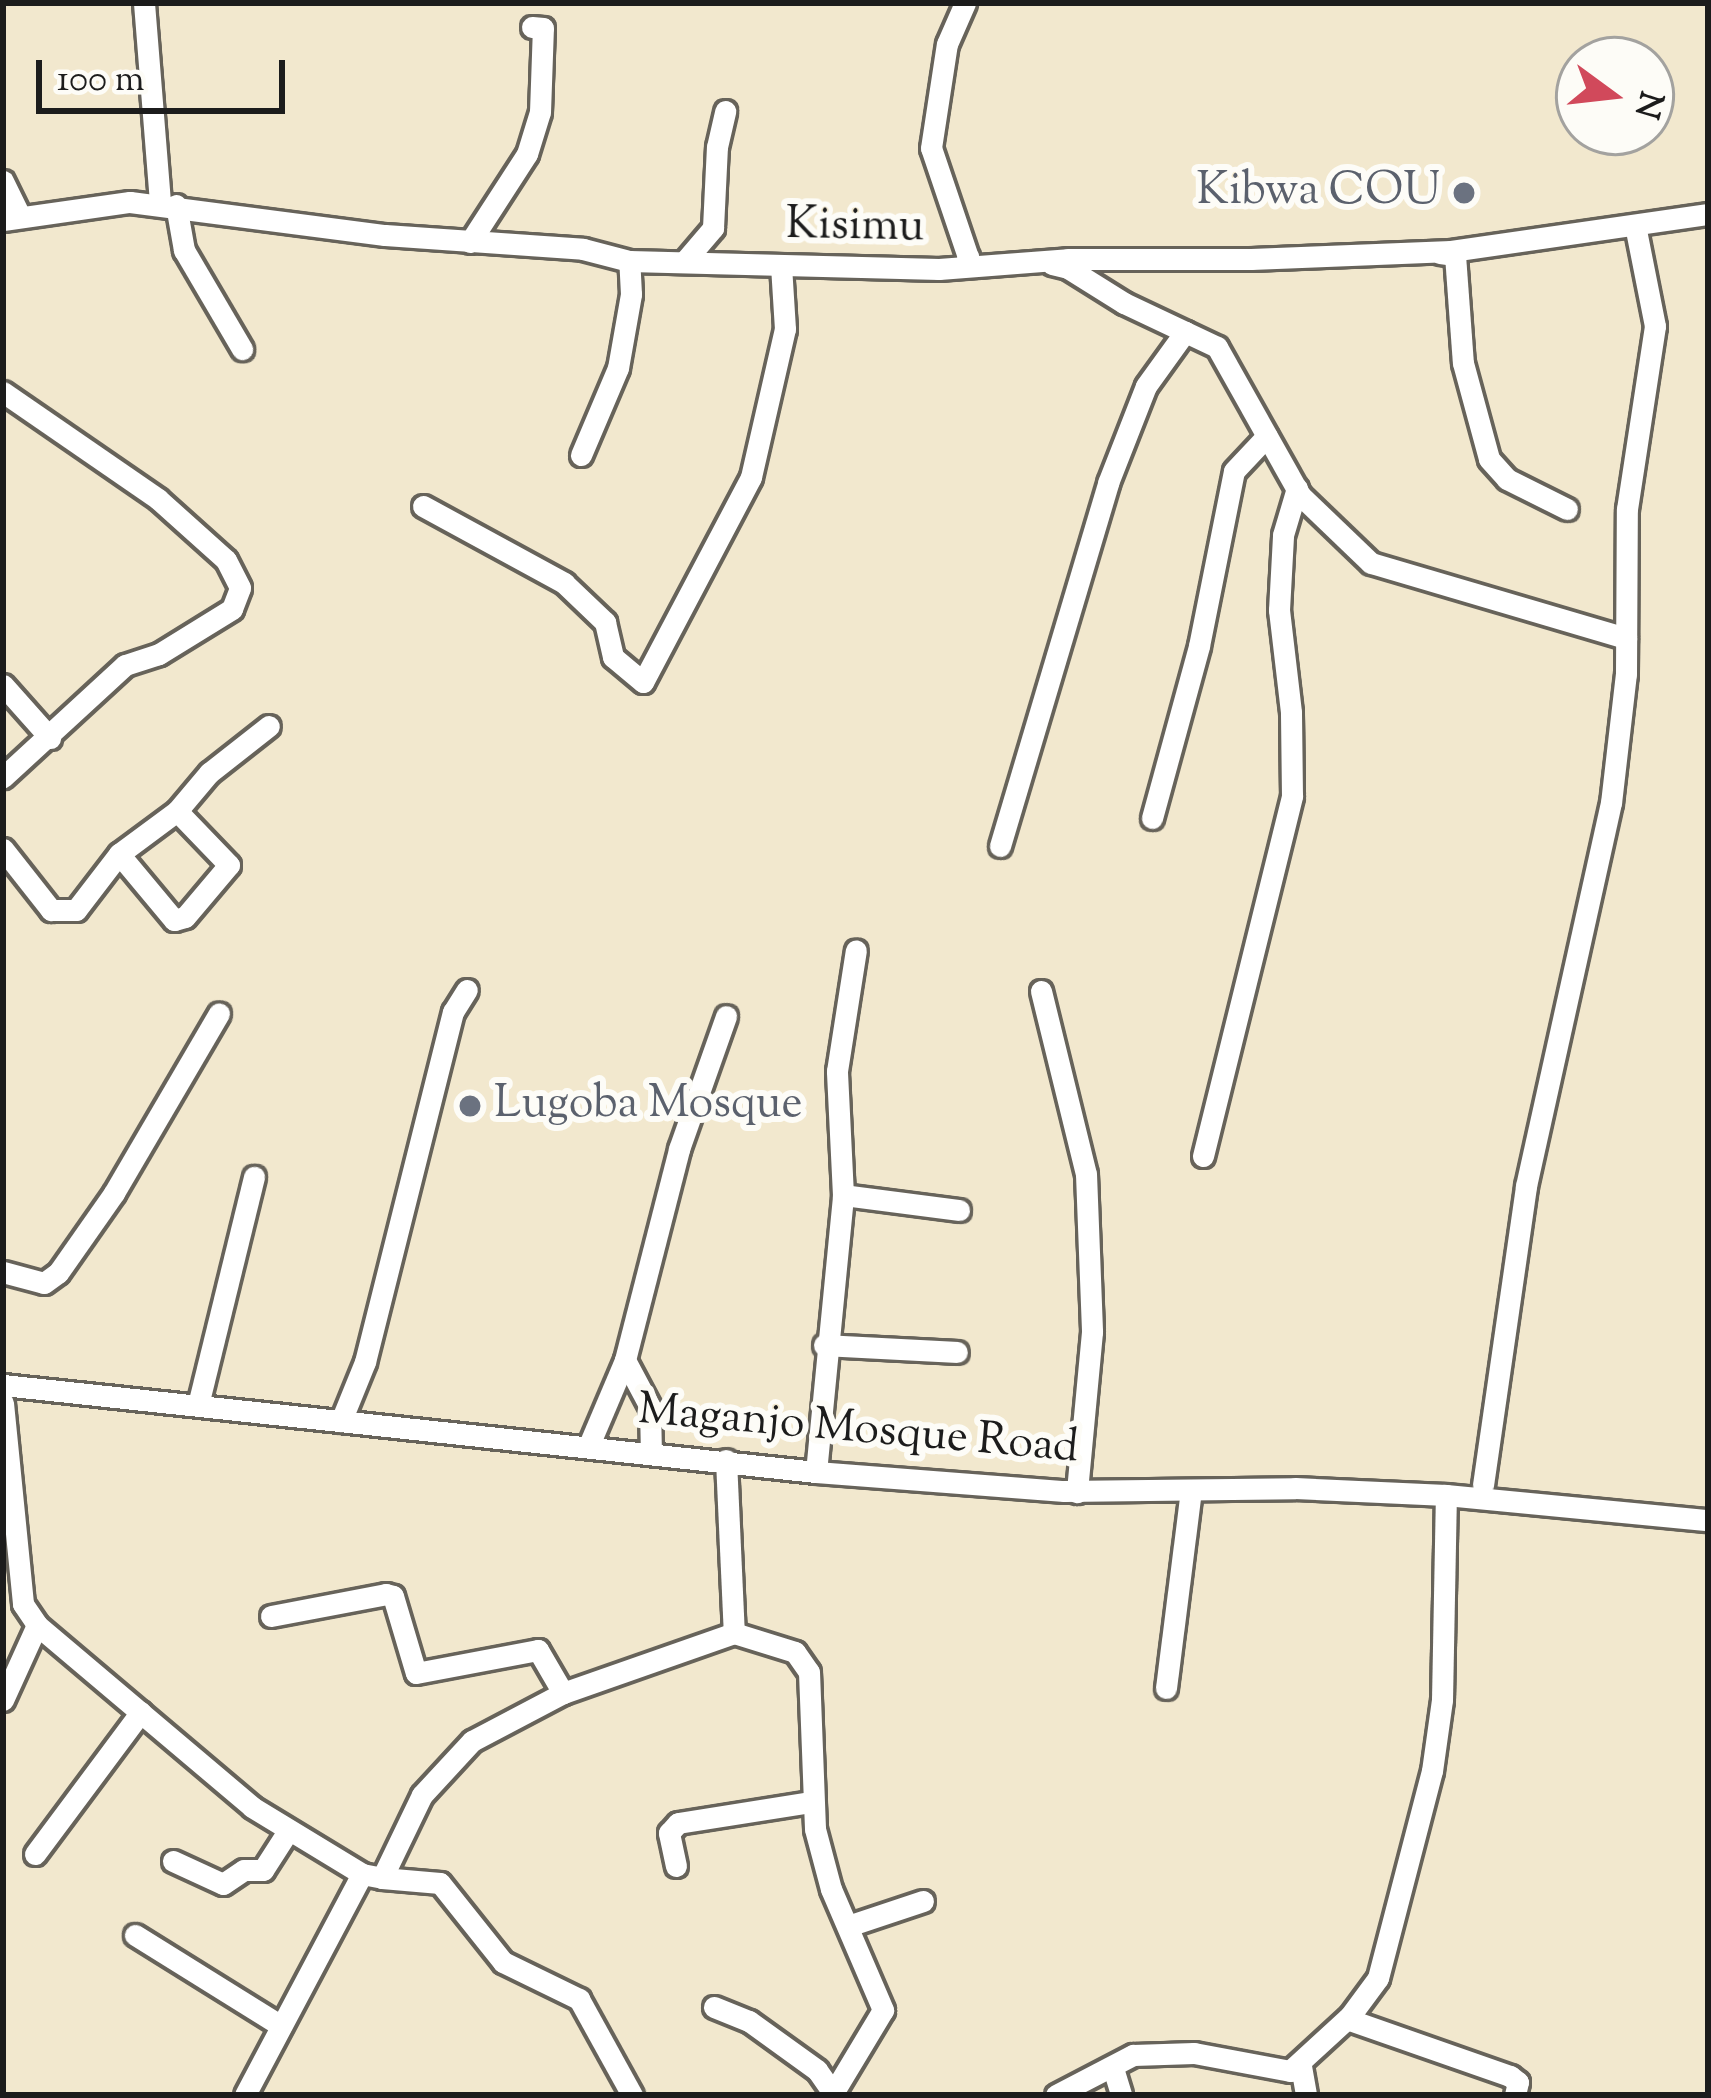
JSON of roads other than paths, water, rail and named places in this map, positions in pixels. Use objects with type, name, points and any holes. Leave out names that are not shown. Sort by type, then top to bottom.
[{"type":"street","points":[[145,3],[168,205],[184,250],[242,349]]},
{"type":"street","points":[[965,3],[947,44],[931,148],[968,257],[965,265]]},
{"type":"street","points":[[470,242],[527,154],[540,112],[543,28],[532,27]]},
{"type":"street","points":[[684,262],[713,228],[717,147],[725,111]]},
{"type":"street","points":[[3,181],[12,218]]},
{"type":"street","name":"Kisimu","points":[[12,218],[103,203],[168,205],[470,242],[583,249],[629,261],[781,266],[1432,252],[1708,214]]},
{"type":"street","points":[[1483,1485],[1526,1186],[1611,803],[1626,638],[1627,509],[1655,326],[1635,225]]},
{"type":"street","points":[[1432,252],[1455,255],[1463,363],[1489,459],[1508,478],[1567,509]]},
{"type":"street","points":[[581,455],[618,368],[632,295],[629,261]]},
{"type":"street","points":[[1043,262],[1068,268],[1217,347],[1297,488],[1371,563],[1626,638]]},
{"type":"street","points":[[423,506],[564,583],[605,622],[613,657],[643,682],[751,478],[785,329],[781,266]]},
{"type":"street","points":[[1000,846],[1108,483],[1146,386],[1185,332]]},
{"type":"street","points":[[3,392],[158,499],[226,560],[240,588],[232,609],[159,654],[125,665],[3,777]]},
{"type":"street","points":[[1152,818],[1199,646],[1234,471],[1267,436]]},
{"type":"street","points":[[1202,1156],[1292,796],[1291,712],[1279,610],[1282,535],[1297,488]]},
{"type":"street","points":[[3,685],[50,738]]},
{"type":"street","points":[[3,849],[40,899],[63,912],[76,910],[118,854],[176,811],[209,773],[269,726]]},
{"type":"street","points":[[118,854],[174,920],[185,916],[229,865],[176,811]]},
{"type":"street","points":[[816,1472],[824,1345],[843,1196],[837,1071],[856,950]]},
{"type":"street","points":[[341,1421],[365,1362],[453,1012],[467,990]]},
{"type":"street","points":[[1041,991],[1086,1174],[1092,1332],[1078,1492]]},
{"type":"street","points":[[3,1272],[44,1283],[58,1273],[114,1193],[219,1013]]},
{"type":"street","points":[[590,1445],[625,1360],[679,1150],[726,1016]]},
{"type":"street","points":[[198,1405],[254,1177]]},
{"type":"street","points":[[843,1196],[959,1210]]},
{"type":"street","points":[[824,1345],[957,1352]]},
{"type":"street","points":[[625,1360],[650,1407],[651,1453]]},
{"type":"street","name":"Maganjo Mosque Road","points":[[3,1385],[816,1472],[1078,1492],[1295,1488],[1446,1495],[1708,1520]]},
{"type":"street","points":[[3,1403],[23,1604],[37,1625],[288,1831],[372,1876],[440,1882],[503,1962],[579,1999],[632,2095]]},
{"type":"street","points":[[726,1460],[734,1633]]},
{"type":"street","points":[[1166,1688],[1191,1491]]},
{"type":"street","points":[[1056,2095],[1113,2068],[1118,2058],[1160,2053],[1232,2058],[1276,2071],[1301,2066],[1347,2019],[1378,1978],[1432,1771],[1447,1633],[1446,1495]]},
{"type":"street","points":[[271,1616],[386,1594],[393,1596],[416,1672],[538,1650],[562,1694]]},
{"type":"street","points":[[3,1700],[37,1625]]},
{"type":"street","points":[[244,2095],[422,1795],[472,1742],[562,1694],[734,1633],[795,1652],[808,1672],[811,1802],[831,1889],[884,2017],[831,2093],[817,2070],[749,2021],[713,2006]]},
{"type":"street","points":[[35,1854],[140,1712]]},
{"type":"street","points":[[676,1866],[669,1833],[678,1823],[811,1802]]},
{"type":"street","points":[[173,1862],[223,1884],[244,1870],[263,1870],[288,1831]]},
{"type":"street","points":[[848,1926],[923,1900]]},
{"type":"street","points":[[135,1935],[281,2026]]},
{"type":"street","points":[[1347,2019],[1510,2076],[1518,2082],[1515,2095]]},
{"type":"street","points":[[1301,2066],[1306,2095]]},
{"type":"street","points":[[1113,2068],[1120,2095]]},
{"type":"place","name":"Kibwa COU","points":[[1464,193]]},
{"type":"place","name":"Lugoba Mosque","points":[[470,1106]]}]
